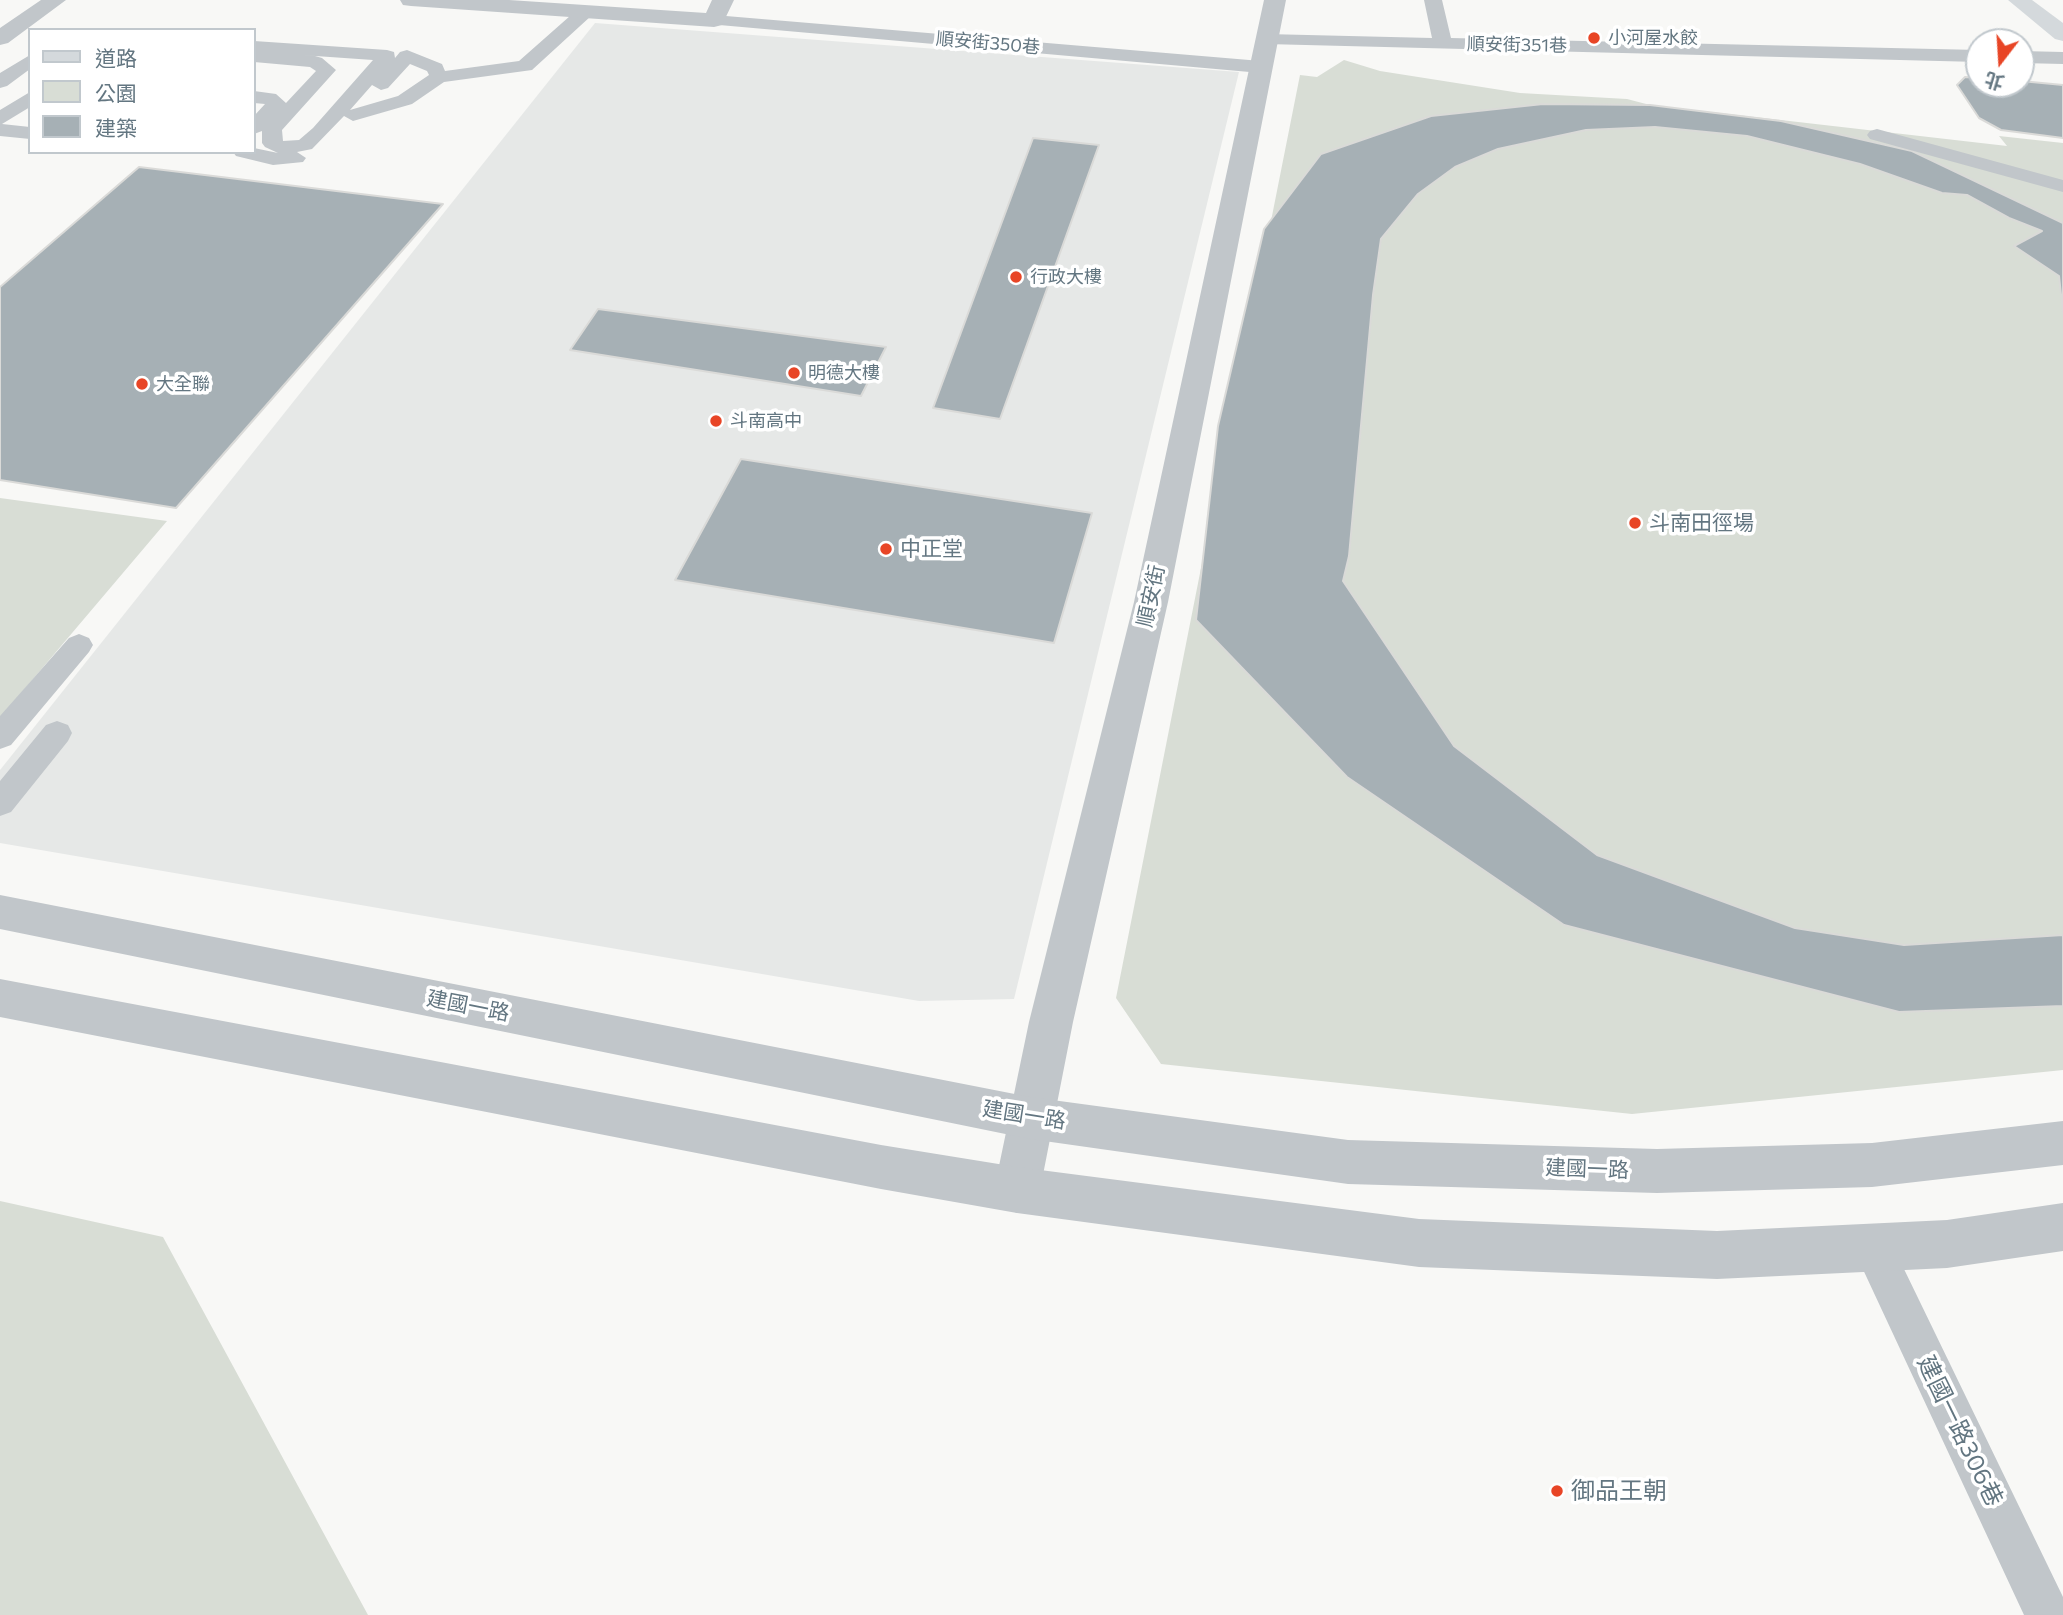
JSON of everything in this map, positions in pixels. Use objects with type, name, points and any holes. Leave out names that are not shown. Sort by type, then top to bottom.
[{"type":"main road","points":[[2019,0],[2058,27]]},
{"type":"street","points":[[0,38],[55,0]]},
{"type":"street","points":[[411,0],[585,12],[719,10]]},
{"type":"street","name":"順安街","points":[[1017,1190],[1030,1118],[1151,603],[1275,0]]},
{"type":"street","name":"建國一路","points":[[0,912],[1030,1118],[1152,1133],[1348,1163],[1657,1171],[1872,1165],[2063,1143]]},
{"type":"street","points":[[0,998],[881,1167],[1017,1190],[1419,1243],[1717,1255],[1947,1244],[2063,1227]]},
{"type":"lane","points":[[1433,0],[1443,44]]},
{"type":"lane","name":"順安街350巷","points":[[719,10],[1264,53]]},
{"type":"lane","points":[[354,115],[405,100],[439,77],[525,66],[585,12]]},
{"type":"lane","name":"順安街351巷","points":[[1264,53],[1443,44],[1965,56]]},
{"type":"lane","points":[[256,46],[387,56],[320,132],[305,145],[292,147],[279,147],[272,143],[272,129],[327,70],[315,62],[256,57]]},
{"type":"lane","points":[[245,154],[273,159],[299,158],[324,147],[407,56],[435,68],[439,77]]},
{"type":"lane","points":[[2035,57],[2063,58]]},
{"type":"lane","points":[[0,82],[28,61]]},
{"type":"lane","points":[[256,97],[276,103],[256,126]]},
{"type":"lane","points":[[0,119],[28,99]]},
{"type":"lane","points":[[0,130],[28,133]]},
{"type":"lane","points":[[1877,135],[2063,186]]},
{"type":"lane","points":[[0,737],[79,645]]},
{"type":"lane","points":[[0,803],[57,733]]},
{"type":"lane","name":"建國一路306巷","points":[[1872,1248],[2048,1615]]},
{"type":"shaded area","name":"斗南高中","points":[[595,23],[1239,72],[1014,999],[919,1001],[0,843],[0,770]]},
{"type":"green space","name":"斗南田徑場","points":[[1344,60],[1380,71],[1520,93],[1627,99],[1650,105],[2007,146],[1999,136],[2063,143],[2063,1070],[1632,1114],[1161,1064],[1116,998],[1202,563],[1218,426],[1264,229],[1271,221],[1300,75],[1317,77]]},
{"type":"green space","points":[[0,498],[167,521],[0,718]]},
{"type":"green space","points":[[0,1201],[163,1237],[368,1615],[0,1615]]},
{"type":"building","points":[[1965,77],[1965,97],[1957,85]]},
{"type":"building","points":[[2035,82],[2063,85],[2063,138],[2001,130],[1979,118],[1966,98],[2035,98]]},
{"type":"building","points":[[1543,104],[1650,105],[1781,121],[1912,151],[2063,223],[2063,313],[2059,276],[2014,246],[2042,231],[2009,218],[1967,195],[1942,193],[1860,164],[1747,136],[1655,127],[1586,130],[1498,149],[1455,167],[1418,194],[1381,239],[1373,295],[1349,556],[1343,581],[1454,746],[1597,855],[1795,928],[1904,945],[2063,935],[2063,1006],[1899,1012],[1564,925],[1347,777],[1196,620],[1218,426],[1264,229],[1321,154],[1431,116]]},
{"type":"building","name":"行政大樓","points":[[1033,138],[1099,145],[1000,419],[933,408]]},
{"type":"building","name":"大全聯","points":[[139,167],[443,204],[176,508],[0,480],[0,287]]},
{"type":"building","name":"明德大樓","points":[[598,309],[886,347],[861,396],[570,350]]},
{"type":"building","name":"中正堂","points":[[741,459],[1092,513],[1054,643],[675,580]]},
{"type":"place","name":"小河屋水餃","points":[[1594,38]]},
{"type":"place","name":"行政大樓","points":[[1016,277]]},
{"type":"place","name":"明德大樓","points":[[794,373]]},
{"type":"place","name":"大全聯","points":[[142,384]]},
{"type":"place","name":"斗南高中","points":[[716,421]]},
{"type":"place","name":"斗南田徑場","points":[[1635,523]]},
{"type":"place","name":"中正堂","points":[[886,549]]},
{"type":"place","name":"御品王朝","points":[[1557,1491]]}]
